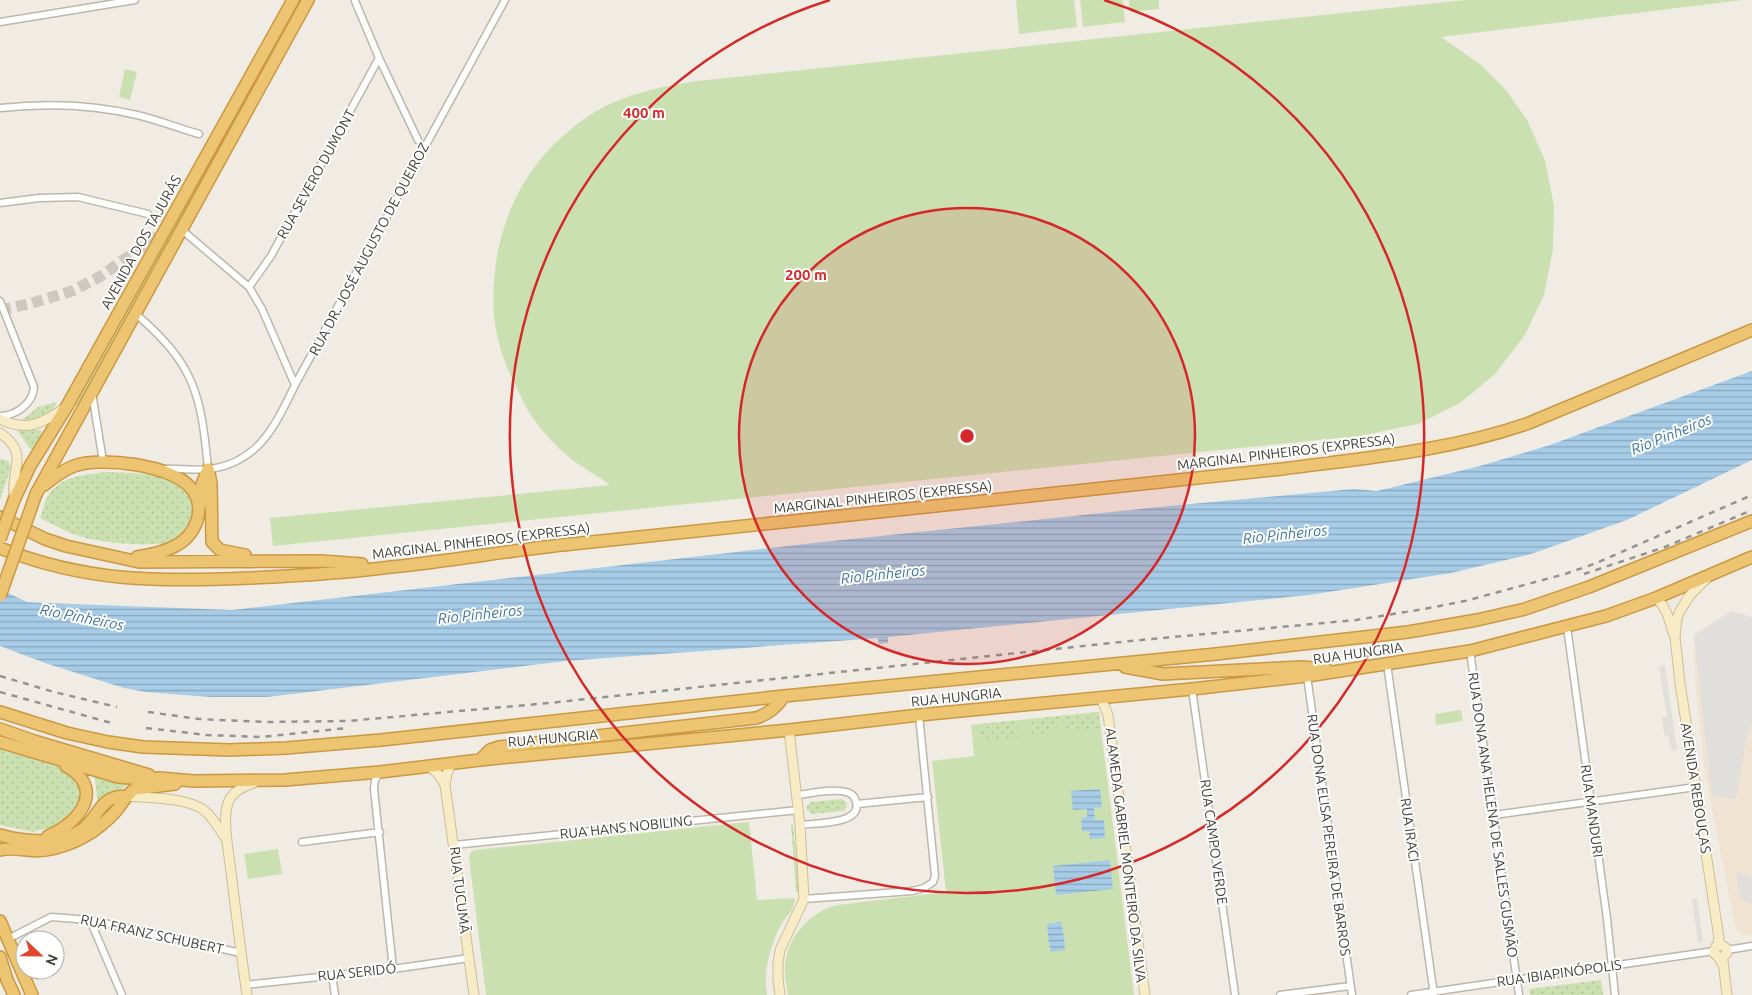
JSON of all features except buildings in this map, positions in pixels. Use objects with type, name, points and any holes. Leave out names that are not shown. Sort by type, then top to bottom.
[{"type":"highway","name":"AVENIDA DOS TAJURÁS","points":[[0,539],[14,500],[30,466],[67,406],[293,0]]},
{"type":"highway","points":[[0,596],[38,492],[308,0]]},
{"type":"highway","name":"MARGINAL PINHEIROS (EXPRESSA)","points":[[0,548],[30,559],[95,575],[176,581],[254,578],[391,568],[531,548],[1272,470],[1401,454],[1493,435],[1529,423],[1752,330]]},
{"type":"highway","points":[[38,492],[58,474],[75,466],[103,461],[160,469],[182,480],[191,488],[196,496],[200,511]]},
{"type":"highway","points":[[123,560],[162,552],[176,546],[187,538],[194,530],[200,511],[202,484],[208,469]]},
{"type":"highway","points":[[208,469],[211,483],[210,536],[214,546],[226,552],[286,561]]},
{"type":"highway","points":[[0,517],[45,539],[123,560],[159,562],[321,561],[391,568]]},
{"type":"highway","points":[[0,712],[67,733],[143,747],[230,750],[286,748],[382,740],[784,696],[1114,665],[1408,632],[1486,618],[1555,600],[1752,521]]},
{"type":"highway","name":"RUA HUNGRIA","points":[[194,781],[316,779],[450,765],[480,760],[1306,676],[1470,651],[1567,627],[1606,616],[1656,598],[1752,557]]},
{"type":"highway","points":[[1114,665],[1163,674],[1308,667],[1337,671]]},
{"type":"highway","points":[[480,760],[490,750],[500,747],[756,718],[772,711],[784,696]]},
{"type":"highway","points":[[0,729],[159,778],[194,781]]},
{"type":"highway","points":[[0,742],[118,778],[143,780],[159,778]]},
{"type":"highway","points":[[39,840],[67,826],[82,812],[85,803],[86,789],[82,781],[70,768],[54,759]]},
{"type":"highway","points":[[0,850],[11,848],[43,851],[73,843],[88,835],[102,824],[135,789],[194,781]]},
{"type":"highway","points":[[0,835],[18,840],[58,839],[71,836],[83,829],[109,799],[127,796]]},
{"type":"highway","points":[[0,921],[25,995]]},
{"type":"highway","points":[[4,937],[32,995]]},
{"type":"highway","points":[[0,957],[3,976]]},
{"type":"highway","points":[[0,966],[3,976],[14,995]]},
{"type":"street","points":[[0,22],[135,0]]},
{"type":"street","name":"RUA DR. JOSÉ AUGUSTO DE QUEIROZ","points":[[160,469],[208,469],[224,466],[251,452],[263,441],[274,426],[505,0]]},
{"type":"street","points":[[355,1],[418,140]]},
{"type":"street","name":"RUA SEVERO DUMONT","points":[[249,286],[271,256],[380,58]]},
{"type":"street","points":[[0,108],[31,105],[67,105],[102,108],[137,115],[199,134]]},
{"type":"street","points":[[0,203],[78,196],[148,214]]},
{"type":"street","points":[[182,230],[249,286],[278,342],[295,385]]},
{"type":"street","points":[[0,301],[34,387],[32,396],[19,411],[0,417]]},
{"type":"street","points":[[136,314],[161,336],[177,355],[192,380],[204,428],[208,469]]},
{"type":"street","points":[[92,393],[103,461]]},
{"type":"street","points":[[0,417],[16,426],[30,425],[52,416],[67,406]]},
{"type":"street","points":[[0,433],[12,445],[18,458],[13,488],[14,500]]},
{"type":"street","name":"AVENIDA REBOUÇAS","points":[[1675,637],[1680,610],[1690,595],[1709,576]]},
{"type":"street","name":"AVENIDA REBOUÇAS","points":[[1656,598],[1667,612],[1675,637],[1719,951],[1727,995]]},
{"type":"street","name":"RUA MANDURI","points":[[1567,627],[1592,802],[1613,964],[1615,995]]},
{"type":"street","name":"RUA DONA ANA HELENA DE SALLES GUSMÃO","points":[[1470,651],[1519,995]]},
{"type":"street","name":"RUA IRACI","points":[[1387,664],[1434,993]]},
{"type":"street","name":"RUA DONA ELISA PEREIRA DE BARROS","points":[[1306,676],[1352,995]]},
{"type":"street","name":"RUA CAMPO VERDE","points":[[1192,689],[1236,995]]},
{"type":"street","name":"ALAMEDA GABRIEL MONTEIRO DA SILVA","points":[[1108,714],[1116,696]]},
{"type":"street","name":"ALAMEDA GABRIEL MONTEIRO DA SILVA","points":[[1101,698],[1108,714],[1145,995]]},
{"type":"street","points":[[804,899],[912,891],[930,885],[935,876],[919,715]]},
{"type":"street","points":[[780,995],[778,979],[780,950],[804,899],[800,824],[789,730]]},
{"type":"street","name":"RUA TUCUMÃ","points":[[450,765],[446,774],[446,785],[474,995]]},
{"type":"street","points":[[430,767],[446,785]]},
{"type":"street","points":[[380,772],[374,784],[393,969]]},
{"type":"street","points":[[247,995],[227,840],[227,808],[231,797],[243,787],[264,780]]},
{"type":"street","points":[[1494,815],[1696,787]]},
{"type":"street","points":[[796,795],[840,791],[851,794],[857,804],[853,815],[849,818],[840,821],[800,824]]},
{"type":"street","points":[[127,796],[174,800],[197,806],[206,812],[227,840]]},
{"type":"street","points":[[857,804],[928,797]]},
{"type":"street","name":"RUA HANS NOBILING","points":[[454,845],[798,810]]},
{"type":"street","points":[[302,842],[380,832]]},
{"type":"street","name":"RUA FRANZ SCHUBERT","points":[[4,937],[51,917],[90,920],[241,953]]},
{"type":"street","points":[[90,920],[122,995]]},
{"type":"street","name":"RUA IBIAPINÓPOLIS","points":[[1411,995],[1434,993],[1517,978],[1613,964],[1752,946]]},
{"type":"street","name":"RUA SERIDÓ","points":[[245,985],[393,969],[469,958]]},
{"type":"street","points":[[332,975],[335,995]]},
{"type":"street","points":[[1280,995],[1350,986]]},
{"type":"shaded area","points":[[1732,611],[1752,617],[1752,935],[1742,935],[1736,929],[1705,773],[1695,683],[1694,635]]},
{"type":"shaded area","points":[[1732,611],[1752,617],[1752,721],[1746,741],[1736,799],[1712,796],[1694,635]]},
{"type":"shaded area","points":[[1665,665],[1677,750],[1672,751],[1668,736],[1665,737],[1662,717],[1667,717],[1659,666]]},
{"type":"shaded area","points":[[1736,872],[1752,876],[1752,903],[1741,900]]},
{"type":"shaded area","points":[[1697,898],[1703,942],[1698,942],[1692,899]]},
{"type":"green space","points":[[1016,0],[1074,0],[1077,27],[1019,34]]},
{"type":"green space","points":[[1080,0],[1123,0],[1125,22],[1083,27]]},
{"type":"green space","points":[[1129,0],[1159,0],[1159,9],[1130,12]]},
{"type":"green space","points":[[1465,0],[1743,0],[1441,37],[1481,65],[1506,90],[1527,120],[1545,160],[1554,206],[1553,249],[1544,295],[1525,335],[1495,374],[1460,403],[1418,424],[1359,436],[273,546],[270,518],[610,485],[565,454],[546,435],[529,412],[505,362],[497,335],[493,296],[497,257],[502,233],[521,187],[551,148],[569,131],[590,115],[615,102],[655,89],[697,81]]},
{"type":"green space","points":[[275,43],[279,45],[78,407],[74,405]]},
{"type":"green space","points":[[125,69],[137,72],[130,100],[119,97]]},
{"type":"green space","points":[[57,402],[50,415],[36,420],[20,422],[38,407]]},
{"type":"green space","points":[[17,430],[41,430],[42,435],[35,449],[30,449]]},
{"type":"green space","points":[[0,459],[8,461],[11,467],[0,500]]},
{"type":"green space","points":[[109,472],[164,477],[186,489],[193,499],[195,513],[192,524],[186,534],[180,539],[161,544],[106,542],[74,534],[40,518],[45,501],[53,489],[60,484],[76,477]]},
{"type":"green space","points":[[1461,710],[1463,721],[1436,725],[1435,714]]},
{"type":"green space","points":[[1099,712],[1134,995],[788,995],[785,977],[786,956],[801,927],[818,913],[838,905],[946,892],[932,761],[974,756],[971,725]]},
{"type":"green space","points":[[1099,712],[1101,728],[1067,732],[1066,722],[1050,724],[1050,734],[1029,736],[1027,719]]},
{"type":"green space","points":[[1017,720],[1018,737],[982,742],[980,724]]},
{"type":"green space","points":[[0,748],[65,769],[79,783],[80,803],[59,825],[33,832],[0,825]]},
{"type":"green space","points":[[94,774],[133,782],[98,803]]},
{"type":"green space","points":[[841,799],[847,804],[843,811],[812,814],[807,810],[807,806],[811,802]]},
{"type":"green space","points":[[749,822],[757,900],[795,898],[792,910],[781,925],[771,950],[766,978],[767,995],[486,995],[469,857],[471,852],[475,850]]},
{"type":"green space","points":[[791,824],[793,824],[800,892],[796,892]]},
{"type":"green space","points":[[278,849],[282,874],[248,879],[244,854]]},
{"type":"green space","points":[[1601,980],[1603,995],[1530,995],[1529,989]]},
{"type":"water","name":"Rio Pinheiros","points":[[1752,371],[1752,460],[1627,520],[1531,554],[1451,573],[1309,595],[888,637],[888,643],[879,644],[878,638],[565,661],[267,697],[210,697],[146,692],[124,688],[48,664],[0,646],[0,589],[27,602],[232,610],[813,543],[1169,506],[1354,489],[1377,491],[1480,466],[1550,445]]},
{"type":"water","points":[[1100,789],[1102,807],[1094,808],[1095,820],[1104,820],[1105,838],[1090,839],[1089,831],[1082,831],[1081,818],[1087,817],[1087,809],[1073,810],[1071,791]]},
{"type":"water","points":[[1110,860],[1113,889],[1056,895],[1053,866]]},
{"type":"water","points":[[1061,922],[1065,950],[1051,952],[1047,924]]},
{"type":"tunnel","points":[[0,310],[29,304],[72,291],[101,276],[168,228],[184,213],[198,188]]},
{"type":"railway","points":[[148,712],[199,719],[267,722],[348,721],[549,703],[1130,641],[1356,620],[1465,601],[1565,574],[1594,564],[1752,495]]},
{"type":"railway","points":[[1584,574],[1665,547],[1752,510]]},
{"type":"railway","points":[[0,676],[54,692],[117,707]]},
{"type":"railway","points":[[0,692],[115,724]]},
{"type":"railway","points":[[146,728],[207,735],[261,737],[347,728]]}]
